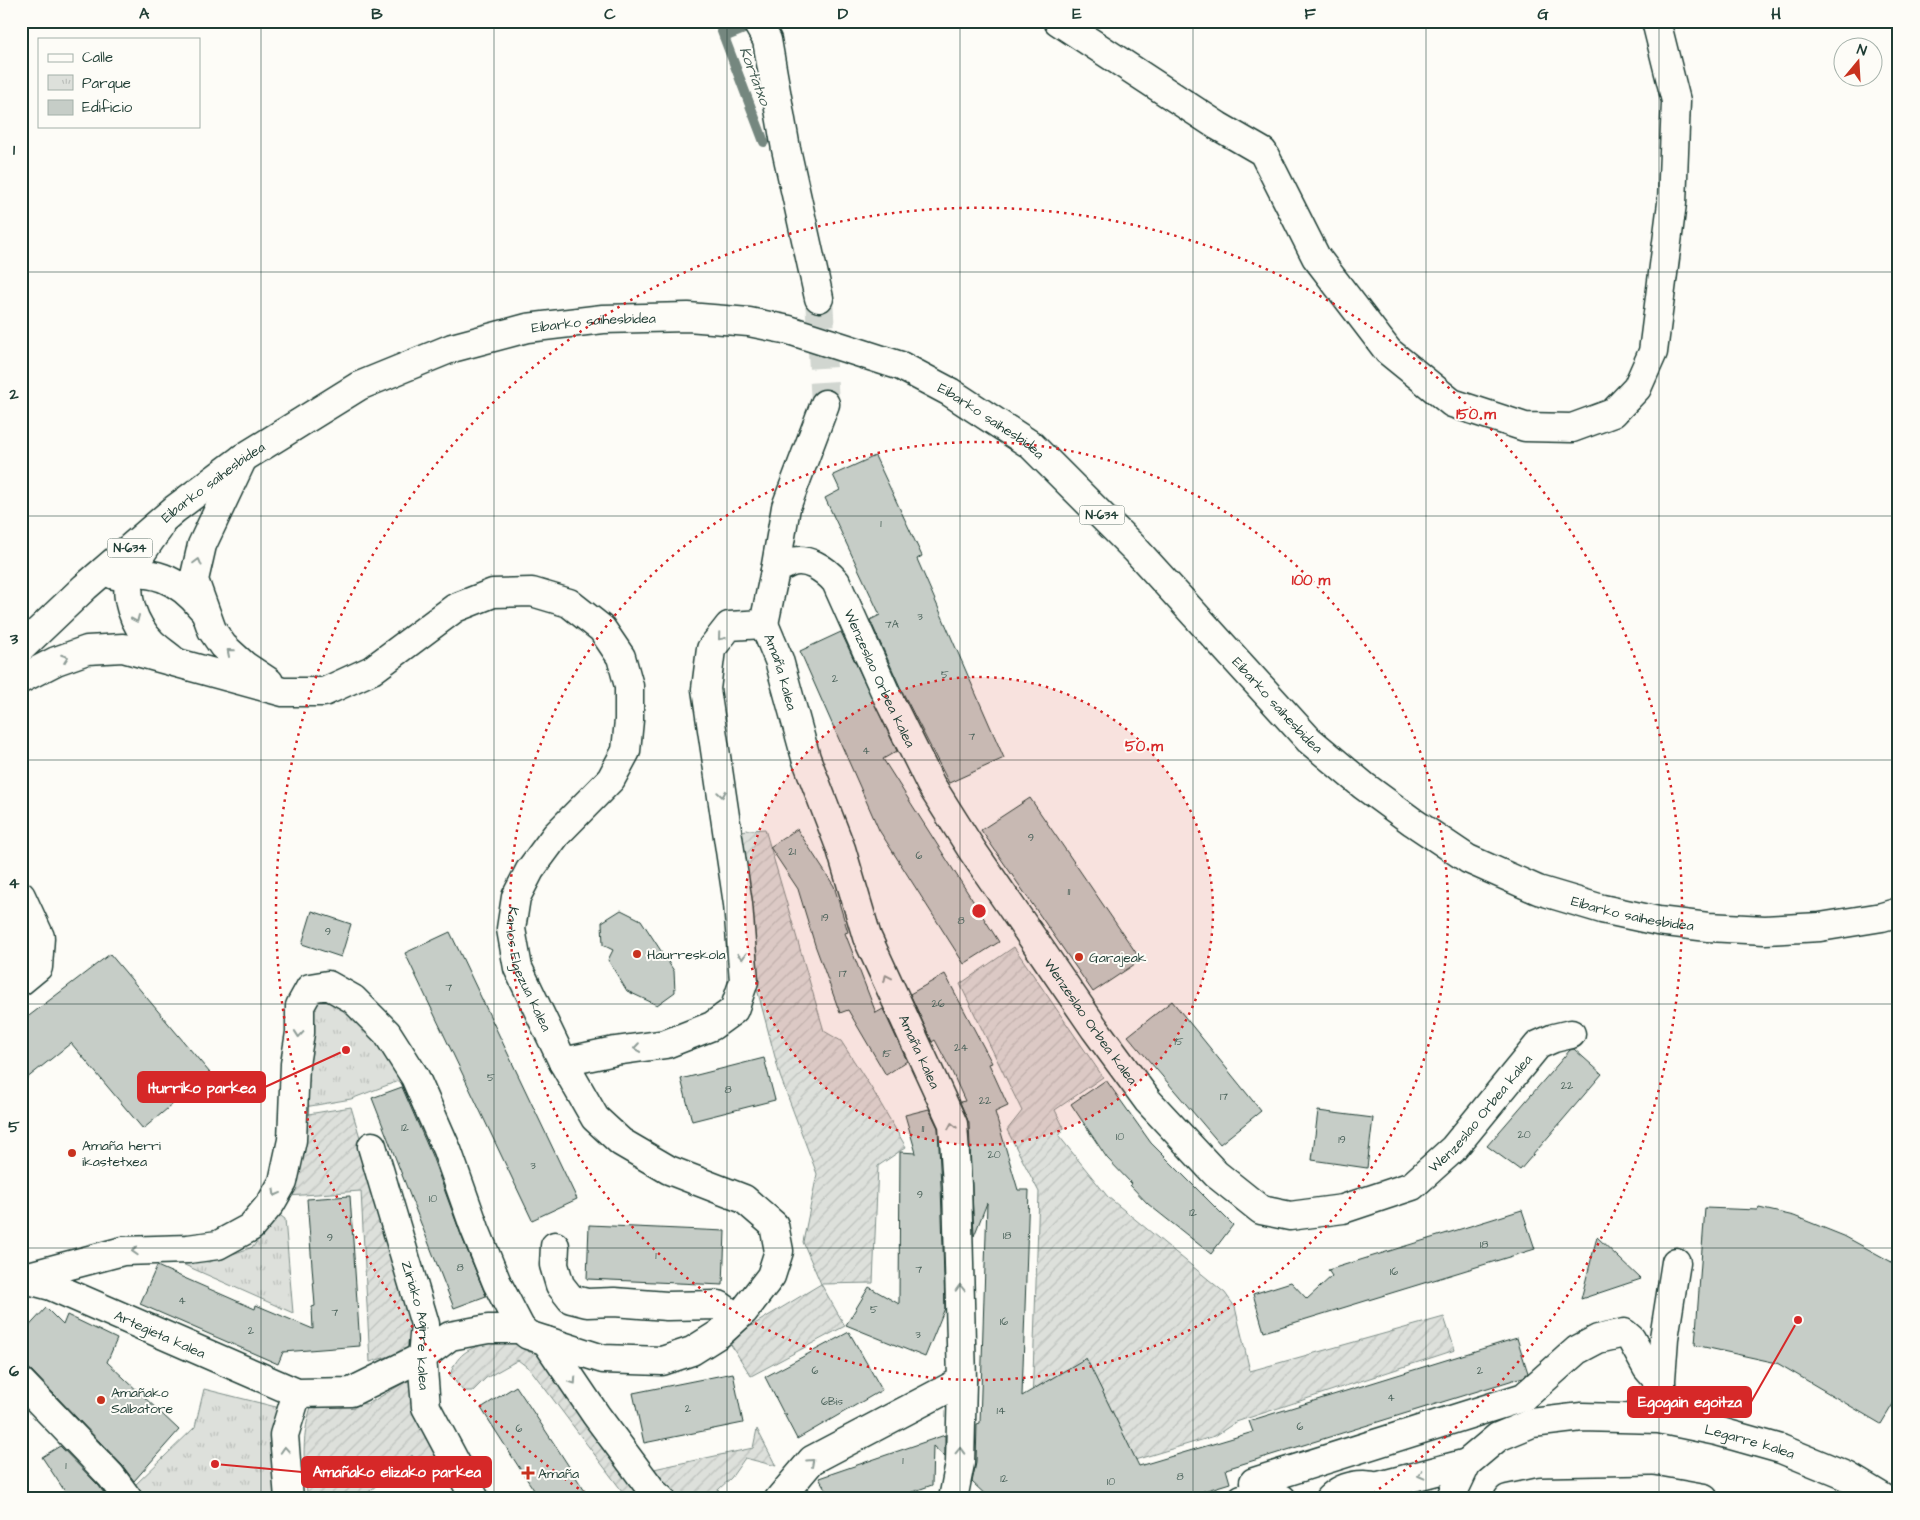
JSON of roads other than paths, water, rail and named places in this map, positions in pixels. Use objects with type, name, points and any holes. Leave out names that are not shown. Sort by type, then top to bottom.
[{"type":"main road","points":[[1058,21],[1218,126],[1263,152],[1316,257],[1388,351],[1452,403],[1525,426],[1572,428],[1613,413],[1637,388],[1653,352],[1672,203],[1676,101],[1656,21]]},
{"type":"main road","points":[[762,30],[819,298]]},
{"type":"main road","name":"Eibarko saihesbidea","points":[[21,648],[85,587],[175,509],[243,458],[359,386],[452,348],[528,328],[603,319],[688,317],[749,322],[789,330],[901,366],[950,392],[1032,445],[1136,550],[1308,740],[1364,786],[1468,859],[1538,890],[1602,909],[1658,921],[1708,928],[1765,930],[1820,927],[1882,917],[1899,912]]},
{"type":"main road","points":[[563,1062],[615,1051],[666,1044],[712,1026],[734,1010],[744,981],[738,904],[706,689],[711,649],[729,626],[764,624],[786,507],[825,404]]},
{"type":"main road","points":[[243,458],[202,546],[194,580],[212,630],[223,646],[246,666],[283,692]]},
{"type":"main road","points":[[175,509],[146,547],[131,572],[128,597],[137,623],[151,642],[178,664]]},
{"type":"main road","name":"Wenzeslao Orbea kalea","points":[[775,571],[790,562],[808,562],[829,573],[836,582],[887,696],[931,785],[972,850],[1148,1102],[1216,1174],[1261,1210],[1290,1216],[1343,1209],[1412,1186],[1453,1149],[1538,1045],[1554,1038],[1571,1034]]},
{"type":"main road","points":[[85,587],[109,576],[131,572],[154,575],[174,582],[189,592],[203,609]]},
{"type":"main road","name":"Karlos Elgezua kalea","points":[[21,679],[56,661],[87,650],[123,648],[283,692],[324,692],[372,670],[455,608],[493,593],[532,592],[569,603],[602,629],[621,657],[629,686],[629,720],[626,751],[611,780],[556,835],[530,870],[516,897],[511,929],[518,968],[563,1062],[594,1118],[621,1142],[670,1170],[744,1199],[774,1225],[779,1251],[771,1276],[744,1311],[719,1334],[692,1351],[662,1361],[603,1360],[528,1335],[521,1329],[488,1329],[450,1336],[422,1357],[351,1392],[297,1393]]},
{"type":"main road","name":"Amaña kalea","points":[[764,624],[779,660],[806,758],[841,849],[867,937],[953,1124],[957,1185],[962,1381],[960,1463],[953,1499]]},
{"type":"main road","points":[[21,896],[40,937],[30,974]]},
{"type":"main road","points":[[21,1278],[123,1251],[188,1249],[218,1245],[251,1227],[271,1203],[283,1182],[292,1140],[295,1064],[300,1033],[300,1006],[310,988],[328,985],[353,999],[387,1033],[415,1077],[447,1150],[475,1229],[497,1283],[521,1329]]},
{"type":"main road","name":"Ziriako Agirre kalea","points":[[372,1146],[425,1324],[422,1357],[426,1407],[475,1499]]},
{"type":"main road","points":[[555,1246],[554,1265],[560,1285],[571,1299],[587,1303],[614,1302],[667,1306],[719,1305],[736,1317]]},
{"type":"main road","points":[[1659,1419],[1664,1338],[1676,1262]]},
{"type":"main road","name":"Artegieta kalea","points":[[21,1278],[52,1286],[297,1393]]},
{"type":"main road","points":[[1248,1490],[1524,1397],[1577,1350],[1598,1339],[1624,1333],[1631,1339],[1647,1368],[1661,1384]]},
{"type":"main road","points":[[546,1341],[596,1415],[654,1493],[661,1499]]},
{"type":"main road","points":[[779,1499],[812,1460],[962,1381]]},
{"type":"main road","points":[[21,1382],[111,1476],[128,1499]]},
{"type":"main road","points":[[288,1499],[284,1435],[297,1393]]},
{"type":"main road","name":"Legarre kalea","points":[[1467,1463],[1498,1437],[1532,1423],[1582,1417],[1659,1419],[1717,1431],[1781,1449],[1847,1476],[1884,1499]]},
{"type":"main road","points":[[1328,1499],[1334,1493],[1351,1486],[1368,1485],[1386,1493],[1467,1463]]},
{"type":"main road","points":[[1450,1499],[1467,1463]]},
{"type":"main road","points":[[1248,1490],[1266,1492],[1282,1499]]},
{"type":"main road","points":[[1508,1499],[1541,1492],[1571,1496],[1653,1490],[1704,1499]]},
{"type":"waterway","name":"Kortatxo","points":[[718,21],[764,142]]},
{"type":"waterway","points":[[724,37],[756,24]]},
{"type":"tunnel","points":[[819,298],[825,404]]},
{"type":"place","name":"Haurreskola","points":[[637,954]]},
{"type":"place","name":"Garajeak","points":[[1079,957]]},
{"type":"place","name":"Iturriko parkea","points":[[346,1050]]},
{"type":"place","name":"Amaña herri ikastetxea","points":[[72,1153]]},
{"type":"place","name":"Egogain egoitza","points":[[1798,1320]]},
{"type":"place","name":"Amañako Salbatore","points":[[101,1400]]},
{"type":"place","name":"Amañako elizako parkea","points":[[215,1464]]},
{"type":"place","name":"Amaña","points":[[528,1473]]}]
